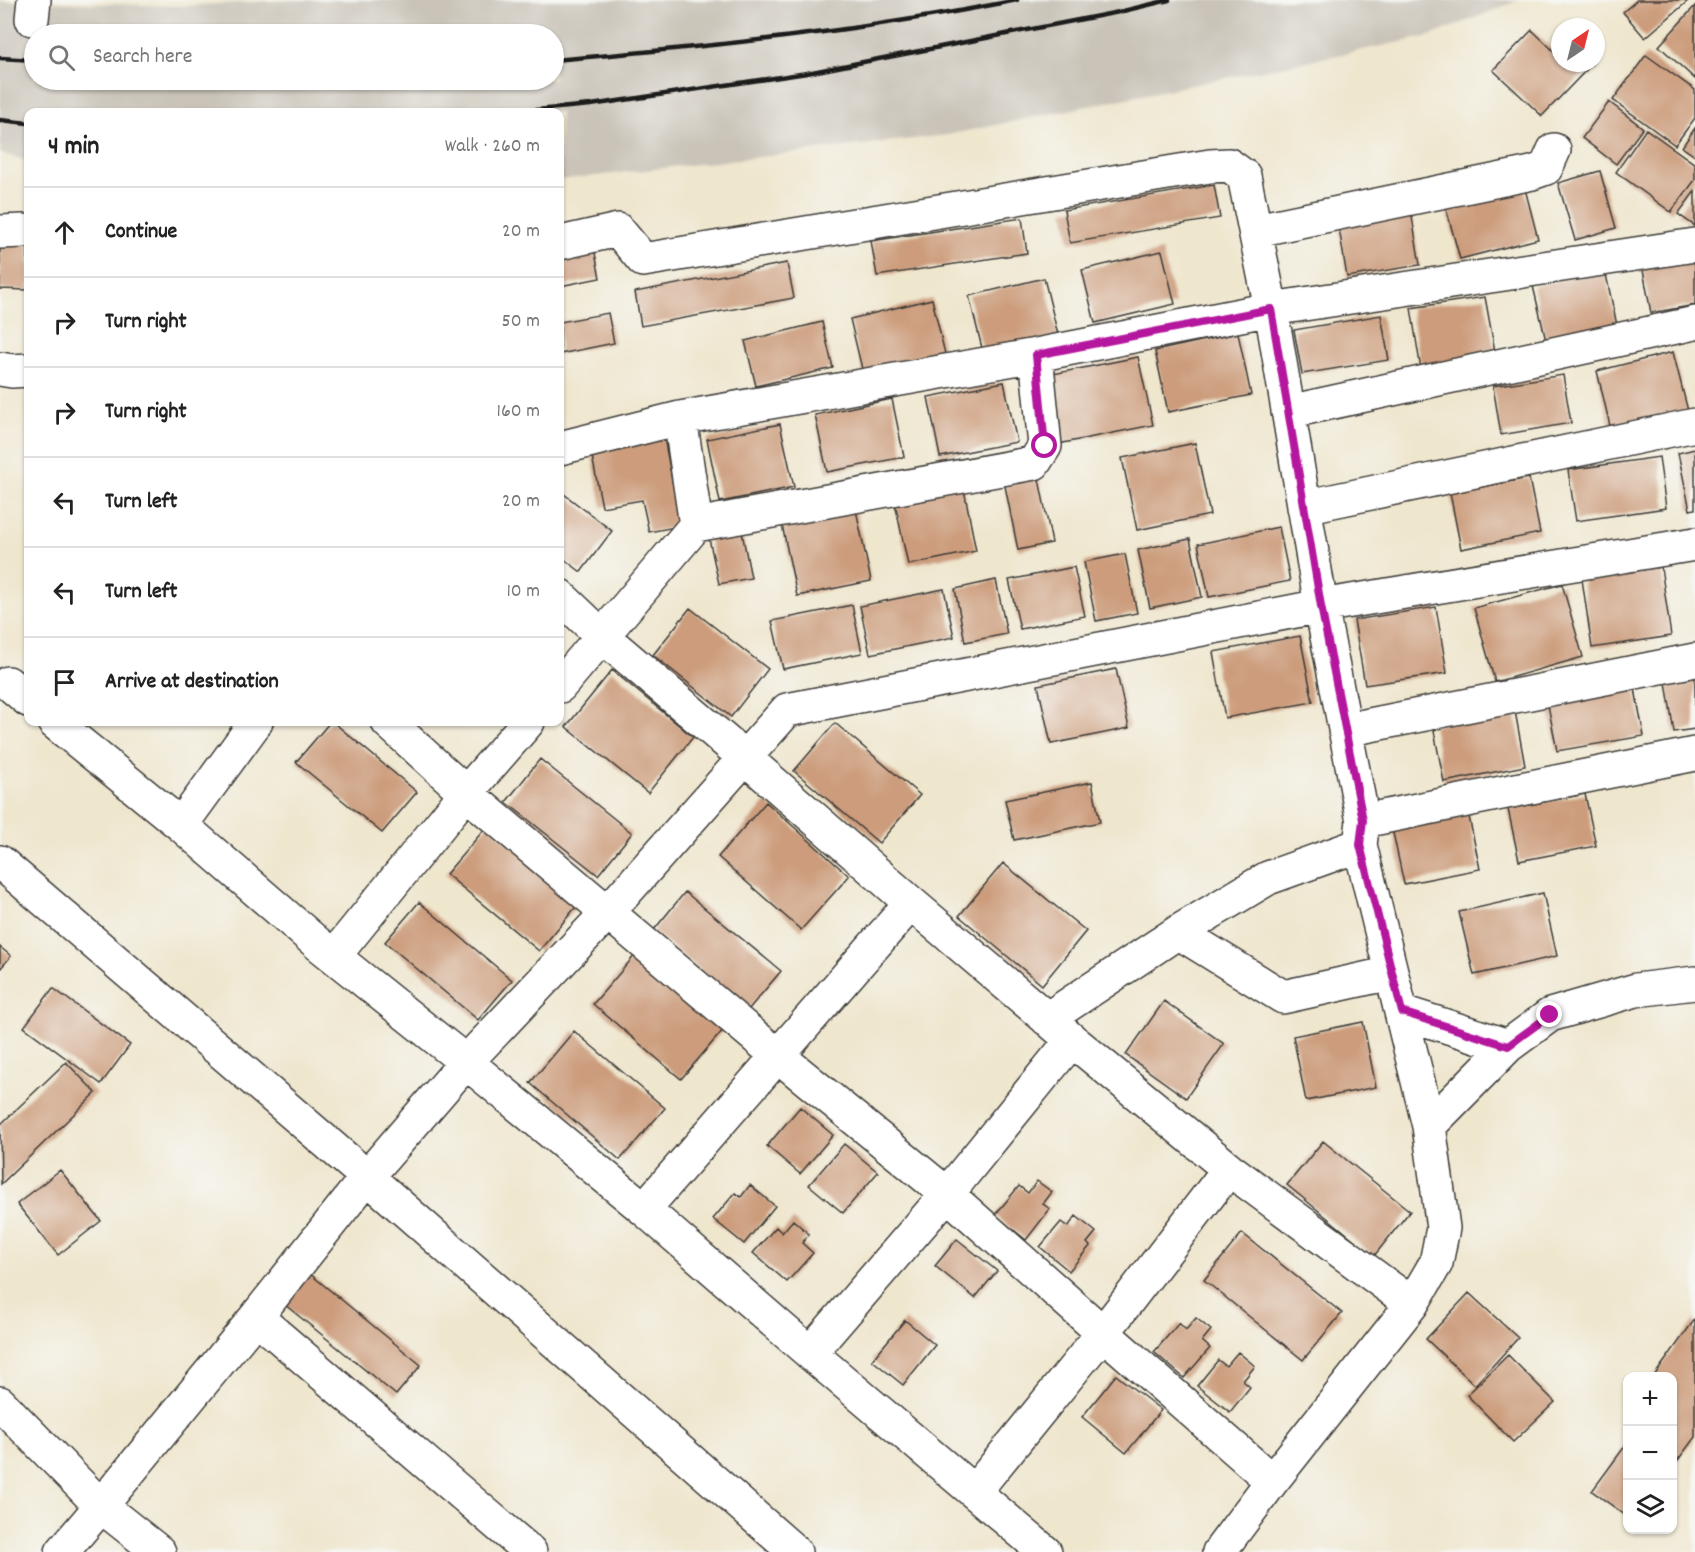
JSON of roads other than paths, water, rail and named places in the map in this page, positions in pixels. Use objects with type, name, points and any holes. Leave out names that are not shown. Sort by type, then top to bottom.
[{"type":"street","points":[[1256,230],[1532,173],[1546,168],[1554,150]]},
{"type":"street","points":[[564,242],[618,230],[643,260],[1210,166],[1229,165],[1244,176],[1271,309],[1321,606],[1345,729],[1361,833],[1391,973],[1429,1126],[1443,1228],[1436,1263],[1412,1304],[1219,1552]]},
{"type":"street","points":[[564,447],[680,418],[1036,355],[1271,309],[1695,245]]},
{"type":"street","points":[[1288,411],[1695,323]]},
{"type":"street","points":[[564,681],[696,525],[1034,463],[1045,446],[1036,355]]},
{"type":"street","points":[[680,418],[696,525]]},
{"type":"street","points":[[1304,507],[1695,425]]},
{"type":"street","points":[[62,1552],[256,1317],[367,1177],[466,1062],[608,912],[787,710],[1321,606],[1695,544]]},
{"type":"street","points":[[564,600],[602,636],[1072,1040],[1229,1169],[1412,1304]]},
{"type":"street","points":[[1345,729],[1695,660]]},
{"type":"street","points":[[59,726],[181,825],[317,943],[644,1209],[1045,1552]]},
{"type":"street","points":[[181,825],[253,726]]},
{"type":"street","points":[[392,726],[466,793],[777,1055],[947,1194],[1272,1481]]},
{"type":"street","points":[[334,956],[466,793],[525,726]]},
{"type":"street","points":[[1047,1019],[1178,932],[1268,878],[1361,833],[1695,754]]},
{"type":"street","points":[[0,862],[367,1177],[795,1552]]},
{"type":"street","points":[[644,1209],[911,903]]},
{"type":"street","points":[[1178,932],[1283,997],[1391,973]]},
{"type":"street","points":[[1429,1126],[1508,1046],[1550,1015],[1636,990],[1695,983]]},
{"type":"street","points":[[1402,1012],[1508,1046]]},
{"type":"street","points":[[810,1353],[947,1194],[1072,1040]]},
{"type":"street","points":[[974,1492],[1102,1333],[1229,1169]]},
{"type":"street","points":[[256,1317],[530,1552]]},
{"type":"street","points":[[0,1403],[101,1506],[159,1552]]},
{"type":"railway","points":[[564,59],[786,37],[902,21],[1017,0]]},
{"type":"railway","points":[[558,108],[807,73],[1119,12],[1169,0]]},
{"type":"railway","points":[[0,58],[24,59]]},
{"type":"railway","points":[[0,120],[24,123]]}]
